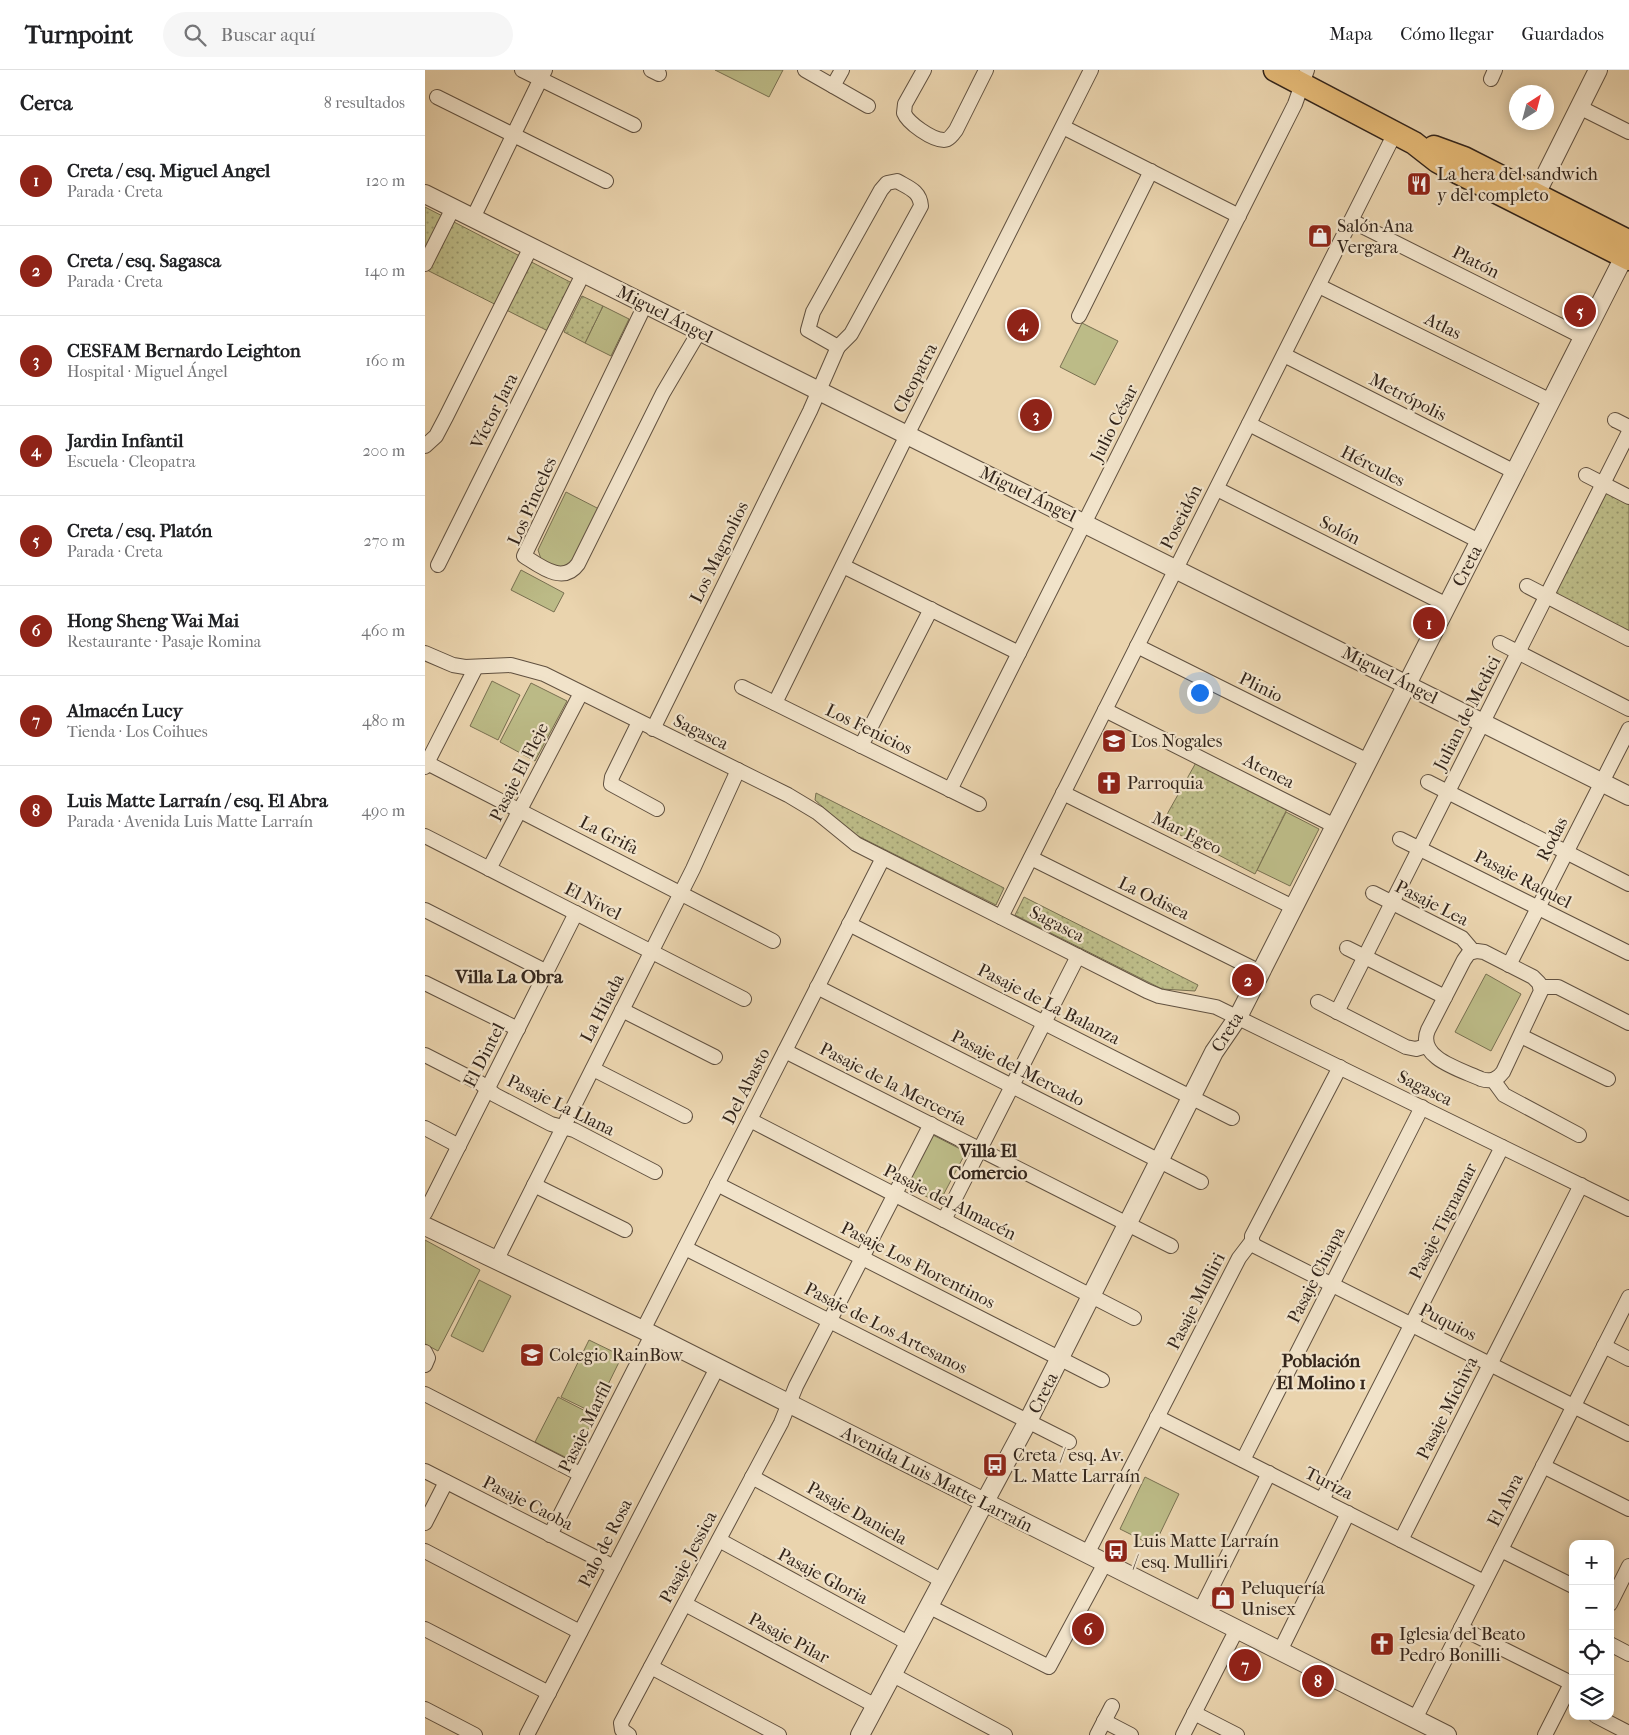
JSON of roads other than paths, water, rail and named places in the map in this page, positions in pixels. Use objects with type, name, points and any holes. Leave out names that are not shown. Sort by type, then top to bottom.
[{"type":"main road","points":[[1275,70],[1305,77],[1405,138],[1449,152],[1533,201],[1628,251]]},
{"type":"street","points":[[522,70],[543,75],[634,125]]},
{"type":"street","points":[[805,70],[868,106]]},
{"type":"street","points":[[833,86],[842,70]]},
{"type":"street","points":[[924,70],[905,104],[904,113],[912,125],[937,139],[944,140],[949,138],[956,130],[987,70]]},
{"type":"street","name":"Cleopatra","points":[[775,703],[907,435],[1091,70]]},
{"type":"street","points":[[1533,201],[1597,70]]},
{"type":"street","points":[[473,218],[543,75]]},
{"type":"street","name":"Julio César","points":[[950,790],[1295,104],[1305,77]]},
{"type":"street","points":[[437,97],[606,181]]},
{"type":"street","points":[[1579,107],[1629,132]]},
{"type":"street","points":[[1063,127],[1239,216]]},
{"type":"street","name":"Poseidón","points":[[1001,917],[1352,221],[1405,138]]},
{"type":"street","points":[[1079,316],[1151,171]]},
{"type":"street","name":"Los Magnolios","points":[[653,729],[810,411],[817,390],[838,347],[851,334],[921,206],[920,198],[916,192],[897,181],[887,183],[881,190],[813,312],[808,330],[838,347]]},
{"type":"street","name":"Miguel Ángel","points":[[425,194],[699,332],[1085,522],[1629,796]]},
{"type":"street","points":[[425,264],[453,208]]},
{"type":"street","name":"Platón","points":[[1352,221],[1583,337]]},
{"type":"street","points":[[425,446],[436,436],[447,417],[531,247]]},
{"type":"street","name":"Creta","points":[[861,1735],[1029,1421],[1214,1052],[1238,1017],[1628,251]]},
{"type":"street","name":"Víctor Jara","points":[[438,566],[583,274]]},
{"type":"street","name":"Atlas","points":[[1319,286],[1551,401]]},
{"type":"street","name":"Los Pinceles","points":[[645,305],[523,556],[554,573],[563,574],[570,572],[578,564],[663,393],[699,332]]},
{"type":"street","name":"Metrópolis","points":[[1284,355],[1515,472]]},
{"type":"street","points":[[1615,420],[1629,427]]},
{"type":"street","name":"Hércules","points":[[1249,424],[1479,541]]},
{"type":"street","name":"Julian de Medici","points":[[1337,1012],[1629,432]]},
{"type":"street","points":[[1586,475],[1629,497]]},
{"type":"street","name":"Solón","points":[[1217,489],[1447,605]]},
{"type":"street","points":[[843,566],[1019,653]]},
{"type":"street","points":[[1527,586],[1629,639]]},
{"type":"street","points":[[861,746],[931,610]]},
{"type":"street","points":[[1500,643],[1629,709]]},
{"type":"street","name":"Plinio","points":[[1137,646],[1368,761]]},
{"type":"street","name":"Sagasca","points":[[425,654],[453,665],[476,667],[499,664],[522,667],[543,674],[804,804],[844,836],[883,858],[1159,996],[1206,1003],[1238,1017],[1629,1209]]},
{"type":"street","points":[[426,765],[476,667]]},
{"type":"street","name":"Los Fenicios","points":[[742,687],[979,804]]},
{"type":"street","name":"Pasaje El Fleje","points":[[489,869],[581,693]]},
{"type":"street","name":"Atenea","points":[[1105,710],[1335,826]]},
{"type":"street","points":[[639,722],[610,781],[614,787],[657,809]]},
{"type":"street","name":"Rodas","points":[[1509,965],[1629,729]]},
{"type":"street","name":"La Grifa","points":[[426,765],[773,941]]},
{"type":"street","name":"La Hilada","points":[[496,1261],[681,893],[738,770]]},
{"type":"street","points":[[1428,782],[1629,884]]},
{"type":"street","name":"Mar Egeo","points":[[1063,793],[1293,907]]},
{"type":"street","name":"El Nivel","points":[[425,836],[743,999]]},
{"type":"street","name":"Pasaje Raquel","points":[[1400,839],[1629,953]]},
{"type":"street","name":"Del Abasto","points":[[648,1333],[685,1248],[883,858]]},
{"type":"street","name":"La Odisea","points":[[1031,858],[1260,972]]},
{"type":"street","name":"Pasaje Lea","points":[[1373,893],[1462,938],[1473,952],[1484,952],[1533,978],[1541,987],[1558,987],[1629,1023]]},
{"type":"street","points":[[425,910],[547,972]]},
{"type":"street","name":"El Dintel","points":[[425,1213],[576,913]]},
{"type":"street","name":"Pasaje de La Balanza","points":[[849,924],[1232,1118]]},
{"type":"street","points":[[1347,948],[1445,997]]},
{"type":"street","points":[[1473,952],[1464,960],[1426,1035],[1426,1046],[1435,1056],[1481,1079],[1493,1080],[1503,1072],[1539,1000],[1541,987]]},
{"type":"street","points":[[944,1220],[1079,956]]},
{"type":"street","points":[[425,983],[517,1029]]},
{"type":"street","name":"Pasaje del Mercado","points":[[817,987],[1201,1182]]},
{"type":"street","points":[[1318,1002],[1406,1046],[1416,1049],[1426,1046]]},
{"type":"street","points":[[622,1010],[715,1057]]},
{"type":"street","points":[[1521,1036],[1608,1079]]},
{"type":"street","name":"Pasaje de la Mercería","points":[[785,1051],[1171,1246]]},
{"type":"street","name":"Pasaje La Llana","points":[[425,1056],[551,1124],[574,1130],[655,1172]]},
{"type":"street","name":"Pasaje Mulliri","points":[[1087,1554],[1239,1258],[1252,1241],[1252,1236],[1340,1067]]},
{"type":"street","points":[[593,1069],[685,1116]]},
{"type":"street","points":[[1493,1080],[1504,1095],[1579,1135]]},
{"type":"street","name":"Pasaje Chiapa","points":[[1243,1460],[1422,1107]]},
{"type":"street","name":"Pasaje del Almacén","points":[[750,1120],[1134,1318]]},
{"type":"street","name":"Pasaje Jessica","points":[[625,1731],[651,1666],[752,1477],[829,1321],[931,1124]]},
{"type":"street","points":[[425,1128],[459,1146]]},
{"type":"street","name":"Pasaje Tignamar","points":[[1322,1500],[1502,1147]]},
{"type":"street","name":"Pasaje Los Florentinos","points":[[717,1184],[1102,1380]]},
{"type":"street","points":[[534,1185],[625,1230]]},
{"type":"street","name":"Pasaje Michiva","points":[[1401,1540],[1581,1186]]},
{"type":"street","name":"Avenida Luis Matte Larraín","points":[[425,1226],[648,1333],[1447,1735]]},
{"type":"street","name":"Puquios","points":[[1252,1241],[1255,1246],[1629,1434]]},
{"type":"street","name":"Pasaje de Los Artesanos","points":[[685,1248],[1069,1442]]},
{"type":"street","name":"El Abra","points":[[1415,1719],[1629,1297]]},
{"type":"street","name":"Pasaje Marfil","points":[[550,1535],[577,1485],[580,1474],[648,1333]]},
{"type":"street","points":[[1604,1346],[1629,1359]]},
{"type":"street","name":"Palo de Rosa","points":[[527,1735],[717,1368]]},
{"type":"street","points":[[425,1394],[580,1474]]},
{"type":"street","name":"Turiza","points":[[1157,1417],[1484,1582]]},
{"type":"street","points":[[1543,1466],[1629,1509]]},
{"type":"street","name":"Pasaje Caoba","points":[[425,1471],[614,1568]]},
{"type":"street","points":[[1200,1610],[1269,1474]]},
{"type":"street","name":"Pasaje Daniela","points":[[752,1477],[943,1581]]},
{"type":"street","points":[[425,1523],[446,1482]]},
{"type":"street","points":[[1279,1651],[1348,1513]]},
{"type":"street","name":"Pasaje Gloria","points":[[719,1540],[910,1644]]},
{"type":"street","points":[[1501,1550],[1571,1585]]},
{"type":"street","points":[[425,1551],[581,1632]]},
{"type":"street","points":[[930,1606],[1049,1667],[1105,1563]]},
{"type":"street","points":[[1614,1597],[1627,1574]]},
{"type":"street","name":"Pasaje Pilar","points":[[685,1604],[877,1706]]},
{"type":"street","points":[[1461,1628],[1569,1681]]},
{"type":"street","points":[[425,1629],[549,1693]]},
{"type":"street","points":[[1183,1735],[1237,1629]]},
{"type":"street","points":[[1614,1646],[1629,1654]]},
{"type":"street","points":[[651,1666],[779,1735]]},
{"type":"street","points":[[893,1675],[1005,1735]]},
{"type":"street","points":[[1545,1735],[1568,1702]]},
{"type":"street","points":[[1097,1735],[1112,1706]]},
{"type":"street","points":[[425,1709],[475,1735]]},
{"type":"street","points":[[1194,1713],[1237,1735]]},
{"type":"street","points":[[1604,1720],[1629,1733]]},
{"type":"street","points":[[1104,1721],[1131,1735]]},
{"type":"place","name":"La hera del sandwich y del completo","points":[[1419,184]]},
{"type":"place","name":"Salón Ana Vergara","points":[[1320,236]]},
{"type":"place","name":"Creta / esq. Platón","points":[[1580,311]]},
{"type":"place","name":"Jardin Infantil","points":[[1023,325]]},
{"type":"place","name":"CESFAM Bernardo Leighton","points":[[1036,415]]},
{"type":"place","name":"Creta / esq. Miguel Angel","points":[[1429,623]]},
{"type":"place","name":"Los Nogales","points":[[1114,741]]},
{"type":"place","name":"Parroquia","points":[[1109,783]]},
{"type":"place","name":"Creta / esq. Sagasca","points":[[1248,980]]},
{"type":"place","name":"Colegio RainBow","points":[[532,1355]]},
{"type":"place","name":"Creta / esq. Av. L. Matte Larraín","points":[[995,1465]]},
{"type":"place","name":"Luis Matte Larraín / esq. Mulliri","points":[[1116,1551]]},
{"type":"place","name":"Peluquería Unisex","points":[[1223,1598]]},
{"type":"place","name":"Hong Sheng Wai Mai","points":[[1088,1629]]},
{"type":"place","name":"Iglesia del Beato Pedro Bonilli","points":[[1382,1644]]},
{"type":"place","name":"Almacén Lucy","points":[[1245,1665]]},
{"type":"place","name":"Luis Matte Larraín / esq. El Abra","points":[[1318,1681]]},
{"type":"district","name":"Villa La Obra","points":[[509,976]]},
{"type":"district","name":"Villa El Comercio","points":[[988,1161]]},
{"type":"district","name":"Población El Molino 1","points":[[1321,1371]]}]
